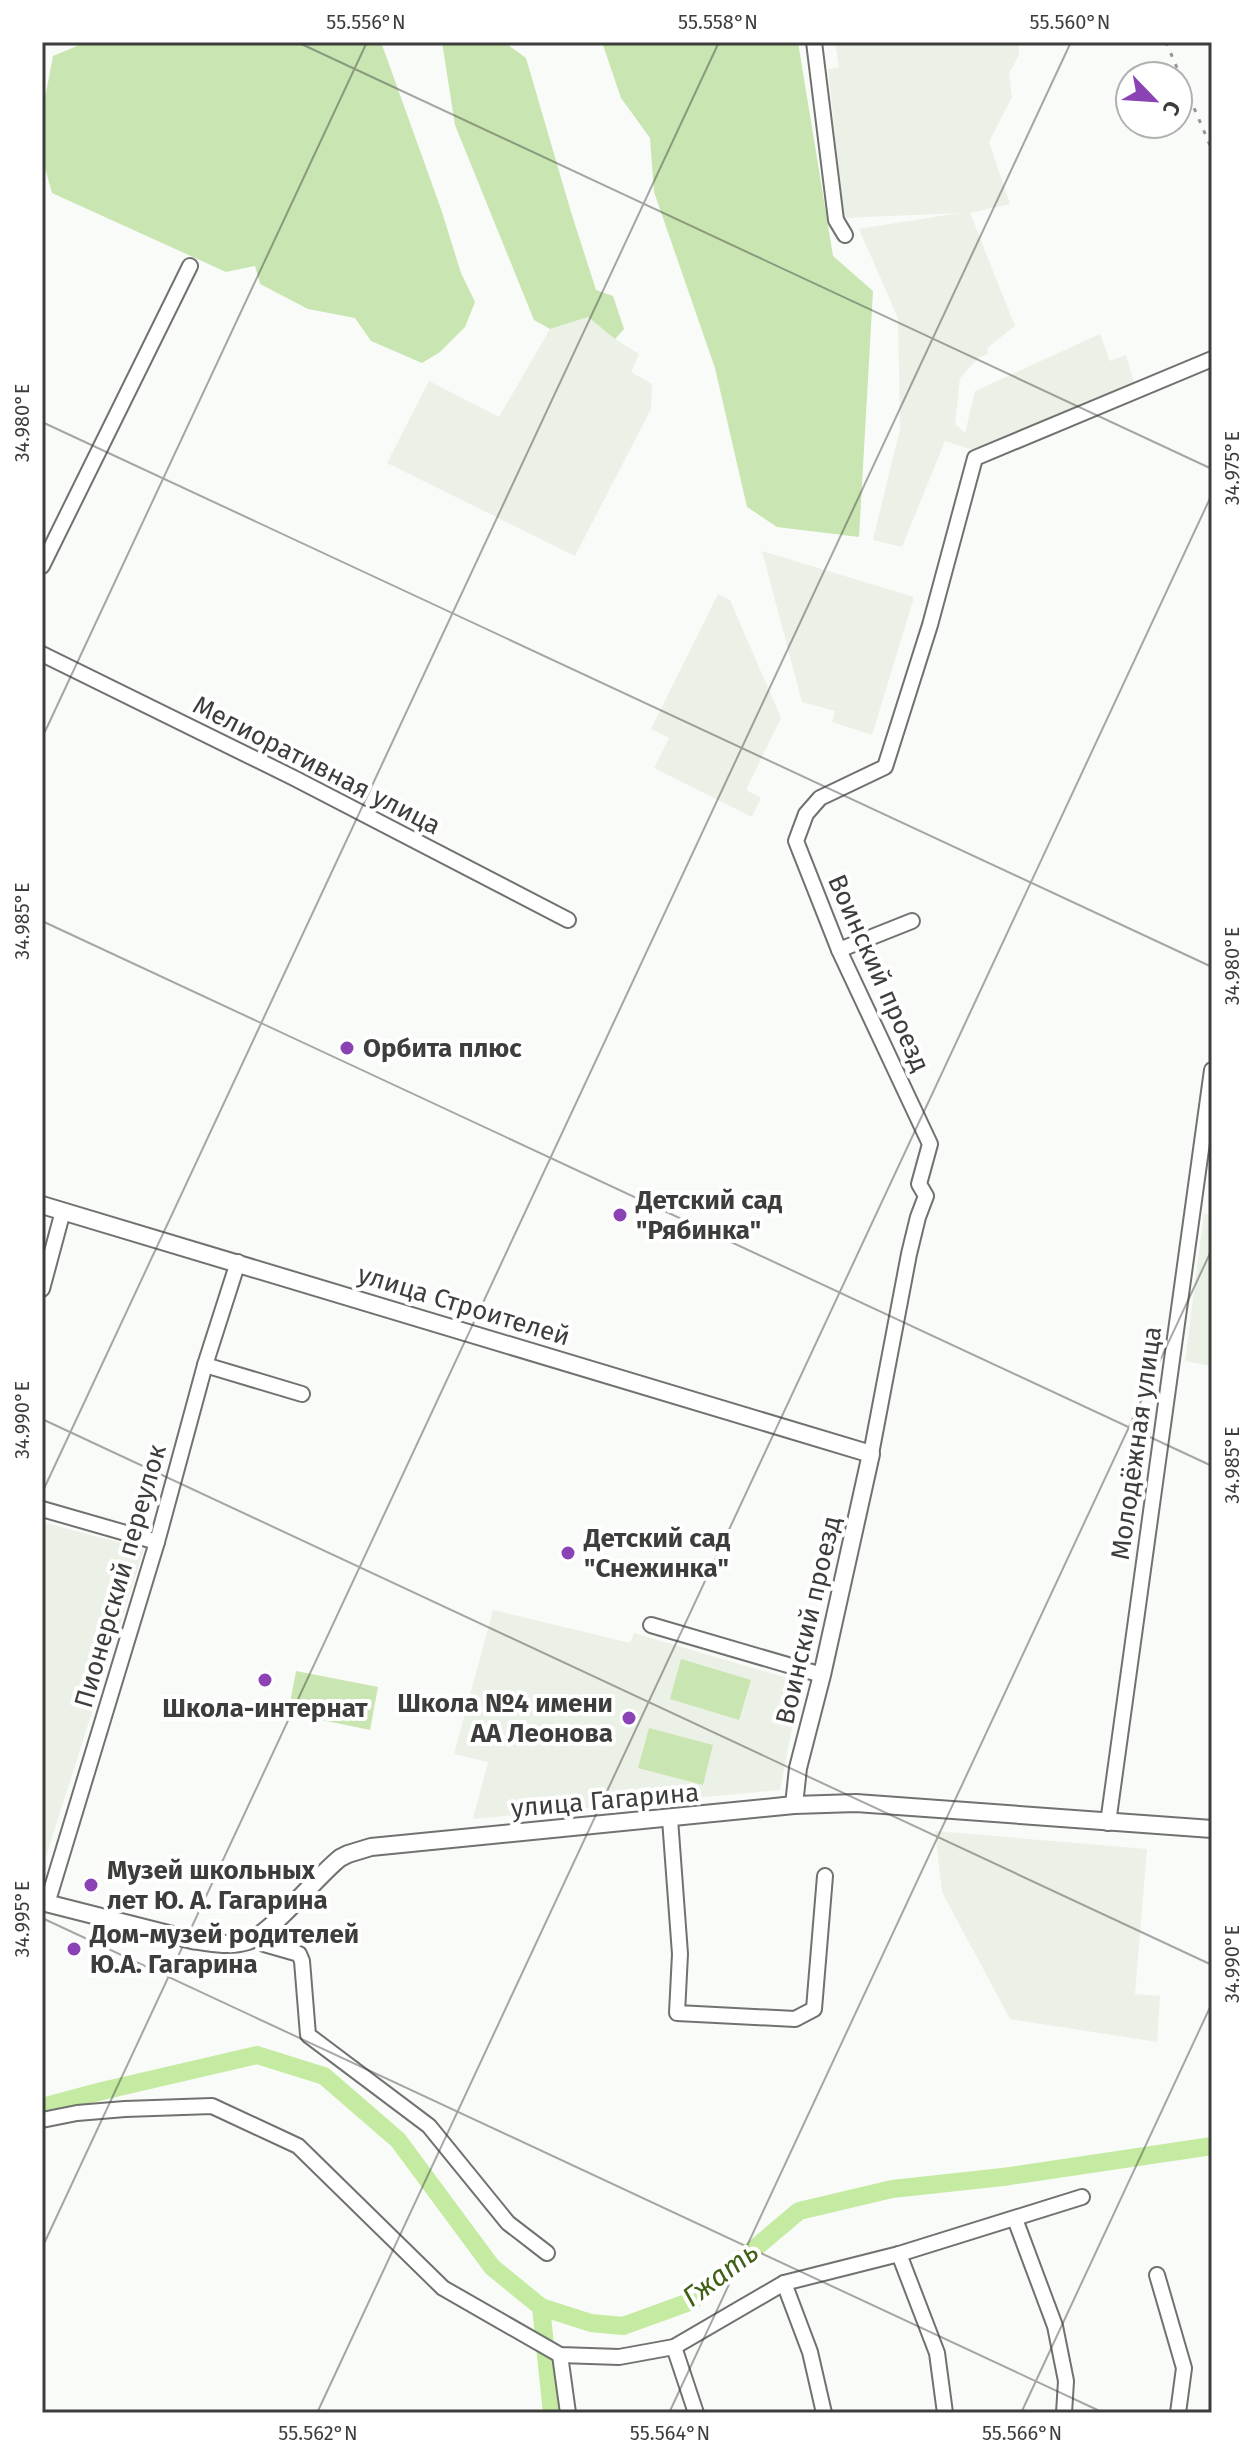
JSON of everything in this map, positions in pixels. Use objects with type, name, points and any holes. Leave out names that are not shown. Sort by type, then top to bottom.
[{"type":"main road","name":"улица Строителей","points":[[42,1205],[871,1454]]},
{"type":"main road","name":"Воинский проезд","points":[[794,1805],[798,1768],[871,1454]]},
{"type":"main road","name":"улица Гагарина","points":[[258,1937],[331,1865],[348,1854],[360,1849],[469,1836],[794,1805],[856,1803],[1212,1829]]},
{"type":"main road","points":[[45,1903],[212,1943],[237,1944],[258,1937]]},
{"type":"street","points":[[814,42],[836,220],[845,235]]},
{"type":"street","points":[[42,566],[190,266]]},
{"type":"street","name":"Воинский проезд","points":[[871,1454],[909,1254],[926,1196],[919,1184],[930,1144],[839,950],[796,841],[806,814],[820,798],[885,767],[930,625],[975,458],[1212,359]]},
{"type":"street","name":"Мелиоративная улица","points":[[42,654],[294,778],[568,920]]},
{"type":"street","points":[[839,950],[912,921]]},
{"type":"street","name":"Молодёжная улица","points":[[1108,1823],[1212,1070]]},
{"type":"street","points":[[42,1289],[63,1211]]},
{"type":"street","name":"Пионерский переулок","points":[[45,1903],[157,1542],[205,1365],[238,1262]]},
{"type":"street","points":[[205,1365],[302,1394]]},
{"type":"street","points":[[42,1509],[157,1542]]},
{"type":"street","points":[[651,1625],[822,1675]]},
{"type":"street","points":[[670,1819],[680,1954],[677,2013],[795,2019],[814,2009],[825,1876]]},
{"type":"street","points":[[258,1937],[264,1944],[299,1954],[308,2035],[429,2126],[508,2223],[547,2253]]},
{"type":"street","points":[[42,2120],[125,2109],[212,2106],[298,2146],[443,2288],[560,2355],[619,2357],[674,2347],[784,2283],[899,2254],[1082,2197]]},
{"type":"street","points":[[1015,2219],[1055,2326],[1066,2381],[1064,2413]]},
{"type":"street","points":[[899,2254],[937,2353],[945,2413]]},
{"type":"street","points":[[1157,2275],[1184,2368],[1178,2413]]},
{"type":"street","points":[[784,2283],[810,2352],[824,2413]]},
{"type":"street","points":[[674,2347],[696,2413]]},
{"type":"street","points":[[560,2355],[568,2413]]},
{"type":"shaded area","points":[[835,42],[1018,42],[1019,55],[1009,73],[1012,97],[989,142],[1010,204],[970,213],[1015,326],[987,348],[988,354],[978,358],[960,378],[955,424],[965,433],[975,391],[1100,334],[1110,361],[1126,355],[1135,386],[976,451],[945,441],[902,547],[873,540],[900,429],[898,318],[859,229],[959,213],[844,218],[828,69],[839,67]]},
{"type":"shaded area","points":[[588,317],[639,354],[631,372],[652,384],[651,409],[575,556],[387,463],[429,381],[499,417],[550,329]]},
{"type":"shaded area","points":[[762,551],[914,597],[872,735],[832,722],[835,711],[802,702]]},
{"type":"shaded area","points":[[718,594],[730,600],[781,718],[746,790],[761,798],[752,817],[654,768],[669,738],[651,729]]},
{"type":"shaded area","points":[[1204,1214],[1212,1215],[1212,1366],[1185,1361]]},
{"type":"shaded area","points":[[42,1522],[144,1549],[42,1869]]},
{"type":"shaded area","name":"Школа №4 имени АА Леонова","points":[[493,1610],[630,1643],[634,1633],[801,1682],[780,1790],[473,1819],[488,1762],[454,1754]]},
{"type":"shaded area","points":[[935,1831],[1147,1849],[1135,1994],[1160,1996],[1157,2042],[1010,2019],[942,1892]]},
{"type":"green space","points":[[77,42],[381,42],[461,273],[475,302],[465,327],[440,352],[422,363],[371,341],[355,318],[308,309],[260,284],[255,266],[226,272],[52,193],[42,157],[42,114],[53,56],[77,46]]},
{"type":"green space","points":[[442,42],[504,42],[526,58],[596,290],[613,296],[624,329],[615,339],[588,317],[550,329],[534,320],[455,125]]},
{"type":"green space","points":[[602,42],[798,42],[833,256],[873,291],[859,537],[777,527],[747,507],[715,368],[654,192],[650,138],[621,98]]},
{"type":"green space","points":[[681,1659],[751,1680],[739,1720],[670,1699]]},
{"type":"green space","points":[[296,1671],[378,1687],[370,1730],[288,1713]]},
{"type":"green space","points":[[649,1728],[713,1745],[703,1785],[638,1768]]},
{"type":"waterway","name":"Гжать","points":[[42,2107],[257,2055],[324,2076],[398,2140],[492,2267],[541,2307],[591,2323],[623,2326],[692,2301],[799,2211],[892,2189],[1003,2177],[1212,2146]]},
{"type":"waterway","points":[[541,2307],[552,2413]]},
{"type":"railway","points":[[1166,42],[1212,150]]},
{"type":"place","name":"Орбита плюс","points":[[347,1048]]},
{"type":"place","name":"Детский сад \"Рябинка\"","points":[[620,1215]]},
{"type":"place","name":"Детский сад \"Снежинка\"","points":[[568,1553]]},
{"type":"place","name":"Школа-интернат","points":[[265,1680]]},
{"type":"place","name":"Школа №4 имени АА Леонова","points":[[629,1718]]},
{"type":"place","name":"Музей школьных лет Ю. А. Гагарина","points":[[91,1885]]},
{"type":"place","name":"Дом-музей родителей Ю.А. Гагарина","points":[[74,1949]]}]
